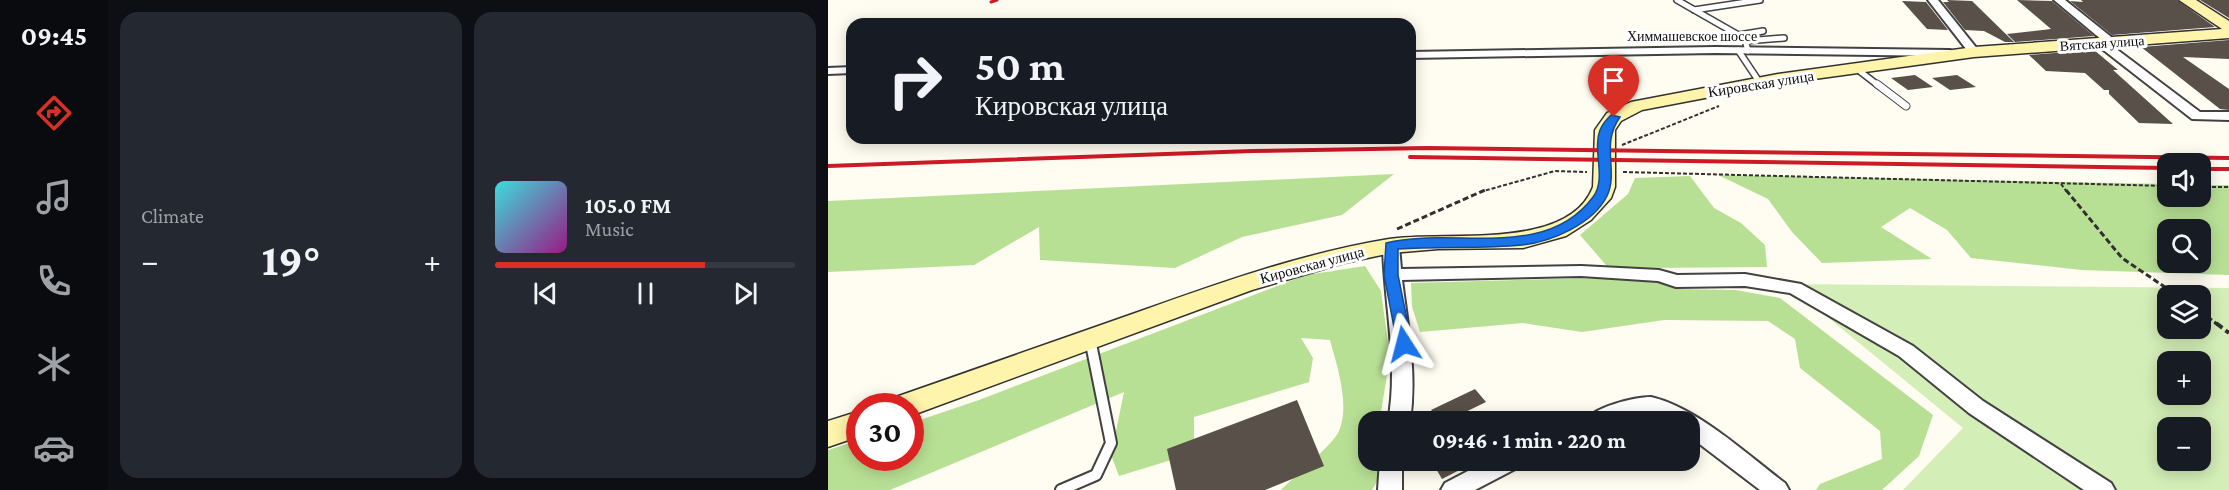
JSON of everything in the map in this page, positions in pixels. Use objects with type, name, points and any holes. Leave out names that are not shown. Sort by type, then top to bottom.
[{"type":"main road","points":[[2186,0],[2229,27]]},
{"type":"main road","name":"Вятская улица","points":[[1974,52],[2229,33]]},
{"type":"main road","name":"Кировская улица","points":[[924,399],[1243,284],[1391,239],[1438,242],[1523,241],[1558,231],[1583,215],[1600,198],[1604,187],[1605,130],[1610,122],[1622,113],[1646,103],[1760,83],[1974,52]]},
{"type":"main road","points":[[828,434],[846,428]]},
{"type":"street","points":[[1933,0],[1974,52]]},
{"type":"street","points":[[2059,0],[2106,43],[2196,116],[2229,116]]},
{"type":"street","name":"Химмашевское шоссе","points":[[1416,55],[1744,47],[1894,54],[1974,52]]},
{"type":"street","points":[[828,71],[846,70]]},
{"type":"street","points":[[1391,239],[1391,275],[1404,344],[1402,411]]},
{"type":"street","points":[[1391,275],[1581,271],[1659,276],[1676,281],[1744,280],[1795,288],[1906,351],[1976,407],[2103,490]]},
{"type":"street","points":[[1620,411],[1636,404],[1671,411]]},
{"type":"street","points":[[1700,433],[1777,490]]},
{"type":"street","points":[[1390,490],[1391,471]]},
{"type":"street","points":[[1454,490],[1490,471]]},
{"type":"lane","points":[[1677,0],[1739,35],[1760,83]]},
{"type":"lane","points":[[1694,10],[1760,0]]},
{"type":"lane","points":[[1739,35],[1763,31]]},
{"type":"lane","points":[[1744,47],[1784,38]]},
{"type":"lane","points":[[1857,69],[1906,106]]},
{"type":"lane","points":[[1061,490],[1096,475],[1111,443],[1090,339]]},
{"type":"path","points":[[1621,145],[1725,103]]},
{"type":"path","points":[[1391,239],[1472,194],[1555,171],[2157,186]]},
{"type":"path","points":[[2060,183],[2122,258],[2162,285]]},
{"type":"path","points":[[2211,187],[2229,187]]},
{"type":"path","points":[[2211,319],[2229,333]]},
{"type":"green space","points":[[1394,174],[1342,215],[1242,237],[1175,268],[1040,260],[1039,227],[974,265],[828,272],[828,201]]},
{"type":"green space","points":[[1718,175],[2157,184],[2157,207],[2211,207],[2211,185],[2229,185],[2229,275],[2170,273],[2211,273],[2211,219],[2157,219],[2157,273],[2082,270],[1971,258],[1947,230],[1910,208],[1881,227],[1932,259],[1822,263],[1792,232],[1768,199]]},
{"type":"green space","points":[[1690,176],[1714,208],[1741,223],[1765,245],[1767,267],[1647,268],[1612,272],[1580,235],[1628,194],[1635,178]]},
{"type":"green space","points":[[1365,266],[1381,291],[1390,357],[1381,411],[1358,411],[1358,471],[1383,471],[1372,490],[1281,490],[1334,439],[1342,423],[1342,386],[1330,340],[1301,338],[1313,358],[1309,382],[1194,417],[1194,453],[1119,476],[1111,455],[1124,392],[890,490],[828,490],[828,450],[846,444],[846,471],[924,471],[924,419],[979,400],[1306,275]]},
{"type":"green space","points":[[1583,278],[1655,281],[1678,289],[1736,290],[1780,298],[1933,415],[1919,456],[1882,490],[1816,490],[1820,484],[1882,459],[1880,431],[1800,368],[1795,339],[1768,321],[1664,320],[1582,332],[1523,323],[1420,332],[1412,307],[1411,283]]},
{"type":"green space","points":[[1787,284],[2157,287],[2157,339],[2211,339],[2211,288],[2229,288],[2229,490],[1903,490],[1963,428]]},
{"type":"building","points":[[1947,0],[1972,1],[2014,42],[2005,42],[1984,31],[1965,30],[1943,2],[1949,2]]},
{"type":"building","points":[[2017,0],[2052,1],[2094,36],[2015,42],[2007,34],[2051,29]]},
{"type":"building","points":[[2081,0],[2177,0],[2215,27],[2112,35],[2070,1],[2083,2]]},
{"type":"building","points":[[2200,0],[2229,0],[2229,18]]},
{"type":"building","points":[[1902,1],[1926,2],[1948,30],[1927,29]]},
{"type":"building","points":[[2229,40],[2229,59],[2183,57],[2229,89],[2229,110],[2220,109],[2141,47]]},
{"type":"building","points":[[2094,50],[2118,70],[2113,70],[2173,124],[2139,123],[2109,94],[2109,90],[2104,90],[2085,73],[2046,71],[2029,55]]},
{"type":"building","points":[[1915,75],[1933,87],[1908,90],[1891,78]]},
{"type":"building","points":[[1957,75],[1976,87],[1950,90],[1932,78]]},
{"type":"building","points":[[1475,389],[1486,402],[1468,411],[1431,410]]},
{"type":"building","points":[[1297,400],[1324,466],[1265,490],[1176,490],[1167,449]]},
{"type":"building","points":[[1437,471],[1458,471],[1442,479]]},
{"type":"railway","points":[[991,2],[997,0]]},
{"type":"railway","points":[[828,166],[1252,151],[1427,148],[2229,158]]},
{"type":"railway","points":[[1410,157],[2157,168]]},
{"type":"railway","points":[[2211,169],[2229,169]]},
{"type":"route","points":[[1404,344],[1391,275],[1391,246],[1438,242],[1523,241],[1558,231],[1583,215],[1600,198],[1604,187],[1603,140],[1606,126],[1614,117]]}]
